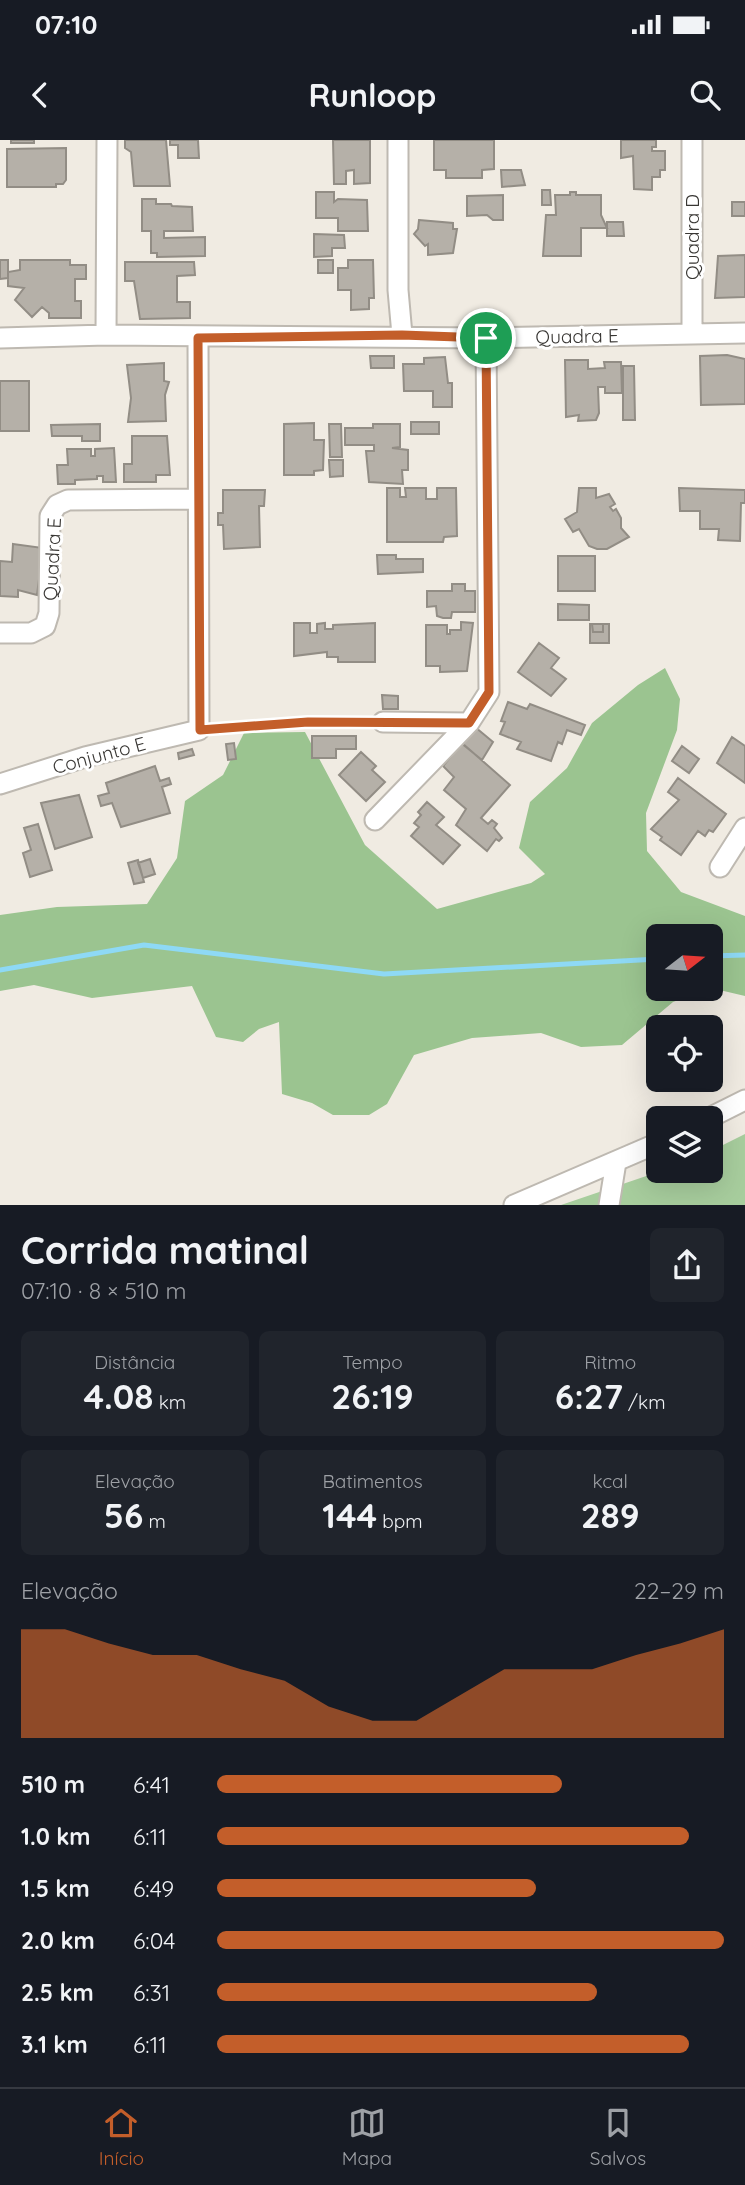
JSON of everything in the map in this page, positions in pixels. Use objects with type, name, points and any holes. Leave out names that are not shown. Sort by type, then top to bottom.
[{"type":"street","points":[[106,335],[107,140]]},
{"type":"street","points":[[398,140],[398,290],[402,335]]},
{"type":"street","name":"Quadra D","points":[[692,140],[692,334]]},
{"type":"street","name":"Quadra E","points":[[0,338],[106,335],[198,338],[402,335],[486,338],[745,333]]},
{"type":"street","points":[[198,338],[200,730]]},
{"type":"street","points":[[375,820],[469,723],[489,692],[486,338]]},
{"type":"street","name":"Quadra E","points":[[0,633],[31,633],[45,626],[49,613],[50,516],[57,505],[68,500],[198,499]]},
{"type":"street","points":[[383,722],[469,723]]},
{"type":"street","name":"Conjunto E","points":[[0,784],[85,757],[200,730]]},
{"type":"street","points":[[720,867],[745,828]]},
{"type":"street","points":[[723,1111],[745,1100]]},
{"type":"street","points":[[514,1205],[646,1148]]},
{"type":"street","points":[[609,1205],[616,1162]]},
{"type":"path","points":[[200,730],[308,722],[383,722]]},
{"type":"green space","points":[[665,668],[680,699],[677,730],[646,813],[647,851],[681,892],[745,916],[745,996],[723,991],[723,924],[646,924],[646,1001],[676,1001],[658,1015],[646,1015],[646,1025],[622,1045],[581,1047],[541,1033],[472,1038],[414,1055],[387,1104],[369,1115],[333,1115],[312,1103],[282,1094],[279,1022],[259,1029],[243,1042],[216,1037],[192,986],[92,998],[34,985],[0,991],[0,915],[57,907],[147,904],[177,858],[185,801],[223,775],[244,733],[305,732],[365,845],[437,909],[531,883],[545,874],[519,848],[530,802],[567,768],[592,723],[638,685]]},
{"type":"green space","points":[[745,1134],[745,1205],[561,1205],[646,1176],[646,1183],[723,1183],[723,1145]]},
{"type":"building","points":[[11,140],[34,140],[34,143],[11,143]]},
{"type":"building","points":[[125,140],[166,140],[170,186],[134,186],[131,152],[125,148]]},
{"type":"building","points":[[170,140],[198,140],[199,158],[178,158],[178,145],[170,145]]},
{"type":"building","points":[[333,140],[370,140],[370,183],[354,184],[354,170],[346,171],[346,184],[334,184]]},
{"type":"building","points":[[434,140],[494,140],[494,169],[482,170],[482,178],[446,178],[446,170],[434,170]]},
{"type":"building","points":[[621,140],[656,140],[656,147],[652,147],[652,151],[665,151],[665,170],[660,170],[660,177],[652,177],[652,190],[634,189],[633,156],[621,158]]},
{"type":"building","points":[[66,148],[66,180],[63,184],[56,184],[56,187],[7,187],[7,149]]},
{"type":"building","points":[[501,170],[521,170],[525,185],[502,187]]},
{"type":"building","points":[[542,190],[550,190],[551,205],[542,205]]},
{"type":"building","points":[[316,192],[334,192],[334,202],[338,199],[367,200],[368,231],[338,231],[338,218],[316,218]]},
{"type":"building","points":[[570,192],[576,192],[576,195],[601,195],[601,215],[607,228],[581,228],[581,256],[543,256],[546,215],[556,215],[555,195],[570,195]]},
{"type":"building","points":[[503,195],[503,220],[493,220],[487,215],[467,216],[467,196]]},
{"type":"building","points":[[142,199],[156,199],[156,204],[192,207],[193,231],[164,231],[164,238],[205,237],[205,256],[157,257],[157,253],[151,253],[151,231],[142,231]]},
{"type":"building","points":[[732,202],[745,202],[745,216],[732,216]]},
{"type":"building","points":[[419,220],[453,223],[453,229],[457,229],[453,253],[428,255],[428,244],[425,246],[414,234]]},
{"type":"building","points":[[607,222],[623,222],[624,236],[607,236]]},
{"type":"building","points":[[314,234],[344,235],[345,248],[332,248],[332,256],[314,257]]},
{"type":"building","points":[[745,255],[745,297],[715,298],[718,256]]},
{"type":"building","points":[[0,260],[8,260],[8,278],[0,279]]},
{"type":"building","points":[[20,260],[70,260],[70,265],[86,265],[86,279],[75,279],[75,301],[81,301],[81,318],[49,318],[49,313],[42,307],[32,317],[15,300],[24,288],[8,286],[8,272],[20,270]]},
{"type":"building","points":[[318,260],[333,260],[333,273],[318,273]]},
{"type":"building","points":[[348,260],[373,260],[374,298],[369,298],[369,309],[351,310],[351,290],[338,290],[338,268],[348,268]]},
{"type":"building","points":[[125,262],[194,262],[195,275],[177,276],[177,302],[190,302],[190,318],[140,319],[134,281],[125,281]]},
{"type":"building","points":[[727,355],[745,359],[745,404],[701,405],[700,356]]},
{"type":"building","points":[[370,356],[394,356],[394,368],[371,368]]},
{"type":"building","points":[[445,357],[448,383],[452,383],[452,407],[433,407],[433,391],[404,391],[403,364],[424,364],[424,358]]},
{"type":"building","points":[[565,360],[588,360],[588,369],[605,368],[604,362],[621,362],[622,393],[605,393],[605,387],[598,387],[599,413],[596,420],[578,421],[579,415],[566,417]]},
{"type":"building","points":[[164,363],[164,381],[169,382],[165,395],[166,421],[128,422],[131,398],[127,365]]},
{"type":"building","points":[[623,366],[634,366],[635,420],[623,420]]},
{"type":"building","points":[[0,381],[29,381],[29,431],[0,431]]},
{"type":"building","points":[[411,422],[439,422],[439,434],[411,434]]},
{"type":"building","points":[[314,423],[314,440],[324,440],[323,470],[314,471],[314,475],[284,475],[284,424]]},
{"type":"building","points":[[100,424],[100,441],[82,441],[82,436],[52,436],[51,425]]},
{"type":"building","points":[[329,424],[341,424],[342,457],[330,457]]},
{"type":"building","points":[[373,424],[400,424],[400,447],[392,448],[408,450],[408,470],[402,470],[403,484],[369,482],[366,451],[374,451],[374,445],[345,445],[345,428],[373,428]]},
{"type":"building","points":[[132,436],[167,436],[170,475],[156,475],[156,482],[124,482],[124,464],[132,464]]},
{"type":"building","points":[[114,448],[116,482],[103,482],[103,476],[97,476],[97,479],[75,480],[75,484],[58,484],[57,465],[68,465],[67,449],[91,449],[91,456],[95,456],[95,449]]},
{"type":"building","points":[[329,460],[343,460],[343,476],[330,477]]},
{"type":"building","points":[[387,488],[400,488],[400,497],[406,497],[405,488],[426,488],[426,499],[437,499],[437,488],[456,488],[457,536],[444,537],[443,542],[387,542]]},
{"type":"building","points":[[579,488],[596,488],[596,498],[609,494],[615,504],[610,507],[613,511],[616,509],[621,518],[621,528],[629,537],[607,549],[597,549],[589,546],[579,529],[573,532],[565,519],[577,512]]},
{"type":"building","points":[[679,488],[745,490],[745,503],[741,503],[740,541],[718,540],[719,529],[700,529],[700,511],[680,511]]},
{"type":"building","points":[[223,490],[265,490],[264,506],[259,506],[260,547],[224,549],[223,525],[218,525],[218,513],[223,513]]},
{"type":"building","points":[[13,544],[43,548],[37,595],[18,590],[18,597],[0,596],[0,561],[12,562]]},
{"type":"building","points":[[377,555],[396,555],[396,559],[423,559],[423,572],[378,574]]},
{"type":"building","points":[[558,556],[595,556],[595,591],[558,591]]},
{"type":"building","points":[[452,584],[465,584],[465,591],[475,591],[475,612],[452,612],[451,618],[443,618],[437,616],[436,606],[427,607],[427,591],[452,591]]},
{"type":"building","points":[[558,604],[589,605],[589,620],[558,620]]},
{"type":"building","points":[[461,622],[473,623],[467,671],[440,672],[440,666],[426,666],[426,625],[447,625],[447,634],[450,634],[450,630],[461,630]]},
{"type":"building","points":[[294,623],[310,623],[310,633],[317,633],[317,624],[325,623],[325,629],[333,629],[333,625],[375,623],[375,662],[338,662],[338,657],[327,657],[327,652],[294,656]]},
{"type":"building","points":[[590,624],[609,624],[609,643],[590,643]]},
{"type":"building","points":[[592,624],[603,624],[603,632],[593,632]]},
{"type":"building","points":[[539,643],[559,658],[551,668],[566,679],[551,696],[518,672]]},
{"type":"building","points":[[382,695],[398,696],[398,709],[383,709]]},
{"type":"building","points":[[508,702],[527,709],[530,704],[585,725],[581,735],[567,730],[562,744],[558,742],[551,761],[517,749],[521,742],[500,734],[505,722],[501,721]]},
{"type":"building","points":[[475,727],[493,742],[482,760],[461,743]]},
{"type":"building","points":[[312,736],[356,736],[356,749],[336,749],[336,758],[312,758]]},
{"type":"building","points":[[732,737],[745,746],[745,783],[717,763]]},
{"type":"building","points":[[234,743],[236,759],[228,760],[226,744]]},
{"type":"building","points":[[462,743],[510,785],[481,818],[488,824],[492,820],[497,824],[494,828],[502,838],[499,841],[496,839],[487,851],[456,825],[466,809],[444,790],[454,777],[443,766]]},
{"type":"building","points":[[682,746],[699,759],[689,773],[672,761]]},
{"type":"building","points":[[192,749],[194,755],[179,759],[178,753]]},
{"type":"building","points":[[361,752],[376,766],[372,770],[385,782],[366,801],[339,775]]},
{"type":"building","points":[[155,766],[160,781],[169,778],[171,784],[162,787],[170,813],[121,827],[112,803],[101,806],[98,796],[109,793],[106,783]]},
{"type":"building","points":[[678,778],[726,814],[713,832],[709,830],[705,836],[698,831],[681,855],[660,840],[662,837],[651,829],[679,800],[668,792]]},
{"type":"building","points":[[79,795],[92,837],[55,849],[41,803]]},
{"type":"building","points":[[427,802],[444,817],[436,825],[460,845],[443,864],[411,836],[419,827],[414,823],[421,815],[418,812]]},
{"type":"building","points":[[38,824],[52,870],[30,877],[23,853],[31,850],[24,828]]},
{"type":"building","points":[[150,859],[155,874],[143,878],[138,863]]},
{"type":"building","points":[[138,860],[144,882],[134,884],[128,863]]},
{"type":"waterway","points":[[0,970],[144,945],[384,974],[646,960]]},
{"type":"waterway","points":[[723,956],[745,955]]},
{"type":"route","points":[[402,335],[486,338],[489,692],[469,723],[308,722],[200,730],[198,338],[402,335]]}]
